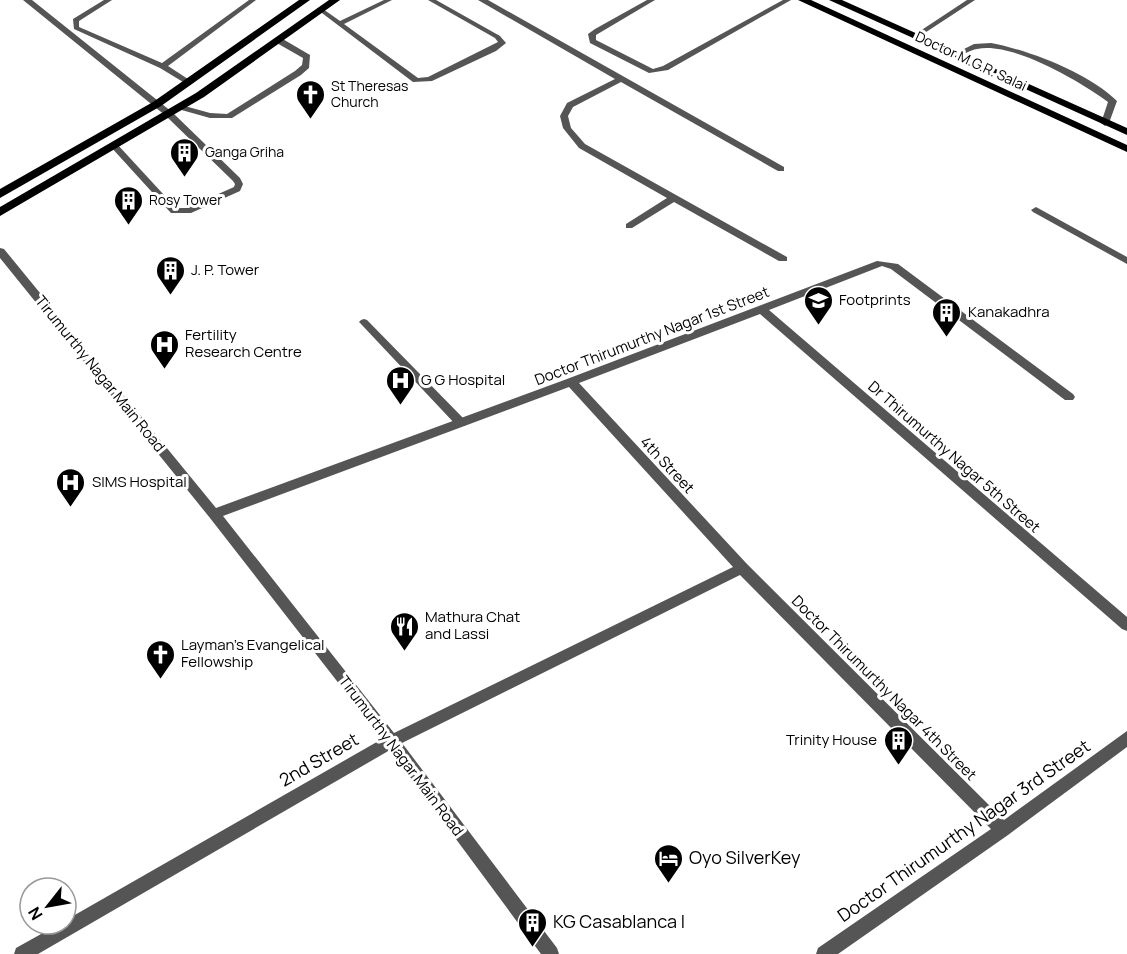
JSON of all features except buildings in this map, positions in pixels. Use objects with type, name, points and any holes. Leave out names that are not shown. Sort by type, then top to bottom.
[{"type":"main road","points":[[0,194],[157,104],[304,0]]},
{"type":"main road","points":[[0,212],[182,107],[335,0]]},
{"type":"main road","name":"Doctor M.G.R. Salai","points":[[803,0],[1127,149]]},
{"type":"main road","name":"Doctor M.G.R. Salai","points":[[834,0],[1127,132]]},
{"type":"main road","points":[[263,30],[295,28]]},
{"type":"main road","points":[[0,212],[12,188]]},
{"type":"street","points":[[27,0],[169,114]]},
{"type":"street","points":[[482,0],[781,169]]},
{"type":"street","points":[[956,55],[977,46],[990,45],[1024,53],[1094,87],[1113,101],[1106,123]]},
{"type":"street","points":[[621,79],[570,105],[564,116],[567,129],[582,146],[783,259]]},
{"type":"street","points":[[629,226],[674,198]]},
{"type":"street","points":[[1036,210],[1127,261]]},
{"type":"street","name":"Tirumurthy Nagar Main Road","points":[[0,251],[214,514],[392,741],[551,954]]},
{"type":"street","name":"Doctor Thirumurthy Nagar 1st Street","points":[[214,514],[571,382],[880,263],[894,266],[1069,397]]},
{"type":"street","name":"Dr Thirumurthy Nagar 5th Street","points":[[762,310],[1127,624]]},
{"type":"street","name":"4th Street","points":[[571,382],[742,568]]},
{"type":"street","name":"2nd Street","points":[[22,954],[392,741],[742,568]]},
{"type":"street","name":"Doctor Thirumurthy Nagar 4th Street","points":[[742,568],[1003,830]]},
{"type":"street","name":"Doctor Thirumurthy Nagar 3rd Street","points":[[824,954],[1003,830],[1127,738]]},
{"type":"lane","points":[[109,0],[75,20],[76,28],[163,66],[189,83]]},
{"type":"lane","points":[[163,66],[253,0]]},
{"type":"lane","points":[[339,24],[389,0]]},
{"type":"lane","points":[[321,10],[416,80],[429,78],[502,43],[498,37],[431,0]]},
{"type":"lane","points":[[652,0],[597,30],[592,34],[593,41],[652,71],[665,69],[788,0]]},
{"type":"lane","points":[[959,0],[970,2]]},
{"type":"lane","points":[[915,37],[970,2]]},
{"type":"lane","points":[[182,107],[218,118],[228,116],[298,73],[306,66],[308,57],[278,40]]},
{"type":"lane","points":[[114,146],[174,211],[188,211],[237,189],[239,184],[237,180],[169,114]]},
{"type":"lane","points":[[364,322],[461,423]]},
{"type":"place","name":"St Theresas Church","points":[[310,120]]},
{"type":"place","name":"Ganga Griha","points":[[184,178]]},
{"type":"place","name":"Rosy Tower","points":[[128,226]]},
{"type":"place","name":"J. P. Tower","points":[[170,296]]},
{"type":"place","name":"Footprints","points":[[818,326]]},
{"type":"place","name":"Kanakadhra","points":[[947,338]]},
{"type":"place","name":"Fertility Research Centre","points":[[164,370]]},
{"type":"place","name":"G G Hospital","points":[[400,406]]},
{"type":"place","name":"SIMS Hospital","points":[[71,508]]},
{"type":"place","name":"Mathura Chat and Lassi","points":[[404,652]]},
{"type":"place","name":"Layman's Evangelical Fellowship","points":[[160,680]]},
{"type":"place","name":"Trinity House","points":[[898,766]]},
{"type":"place","name":"Oyo SilverKey","points":[[668,884]]},
{"type":"place","name":"KG Casablanca I","points":[[532,948]]}]
